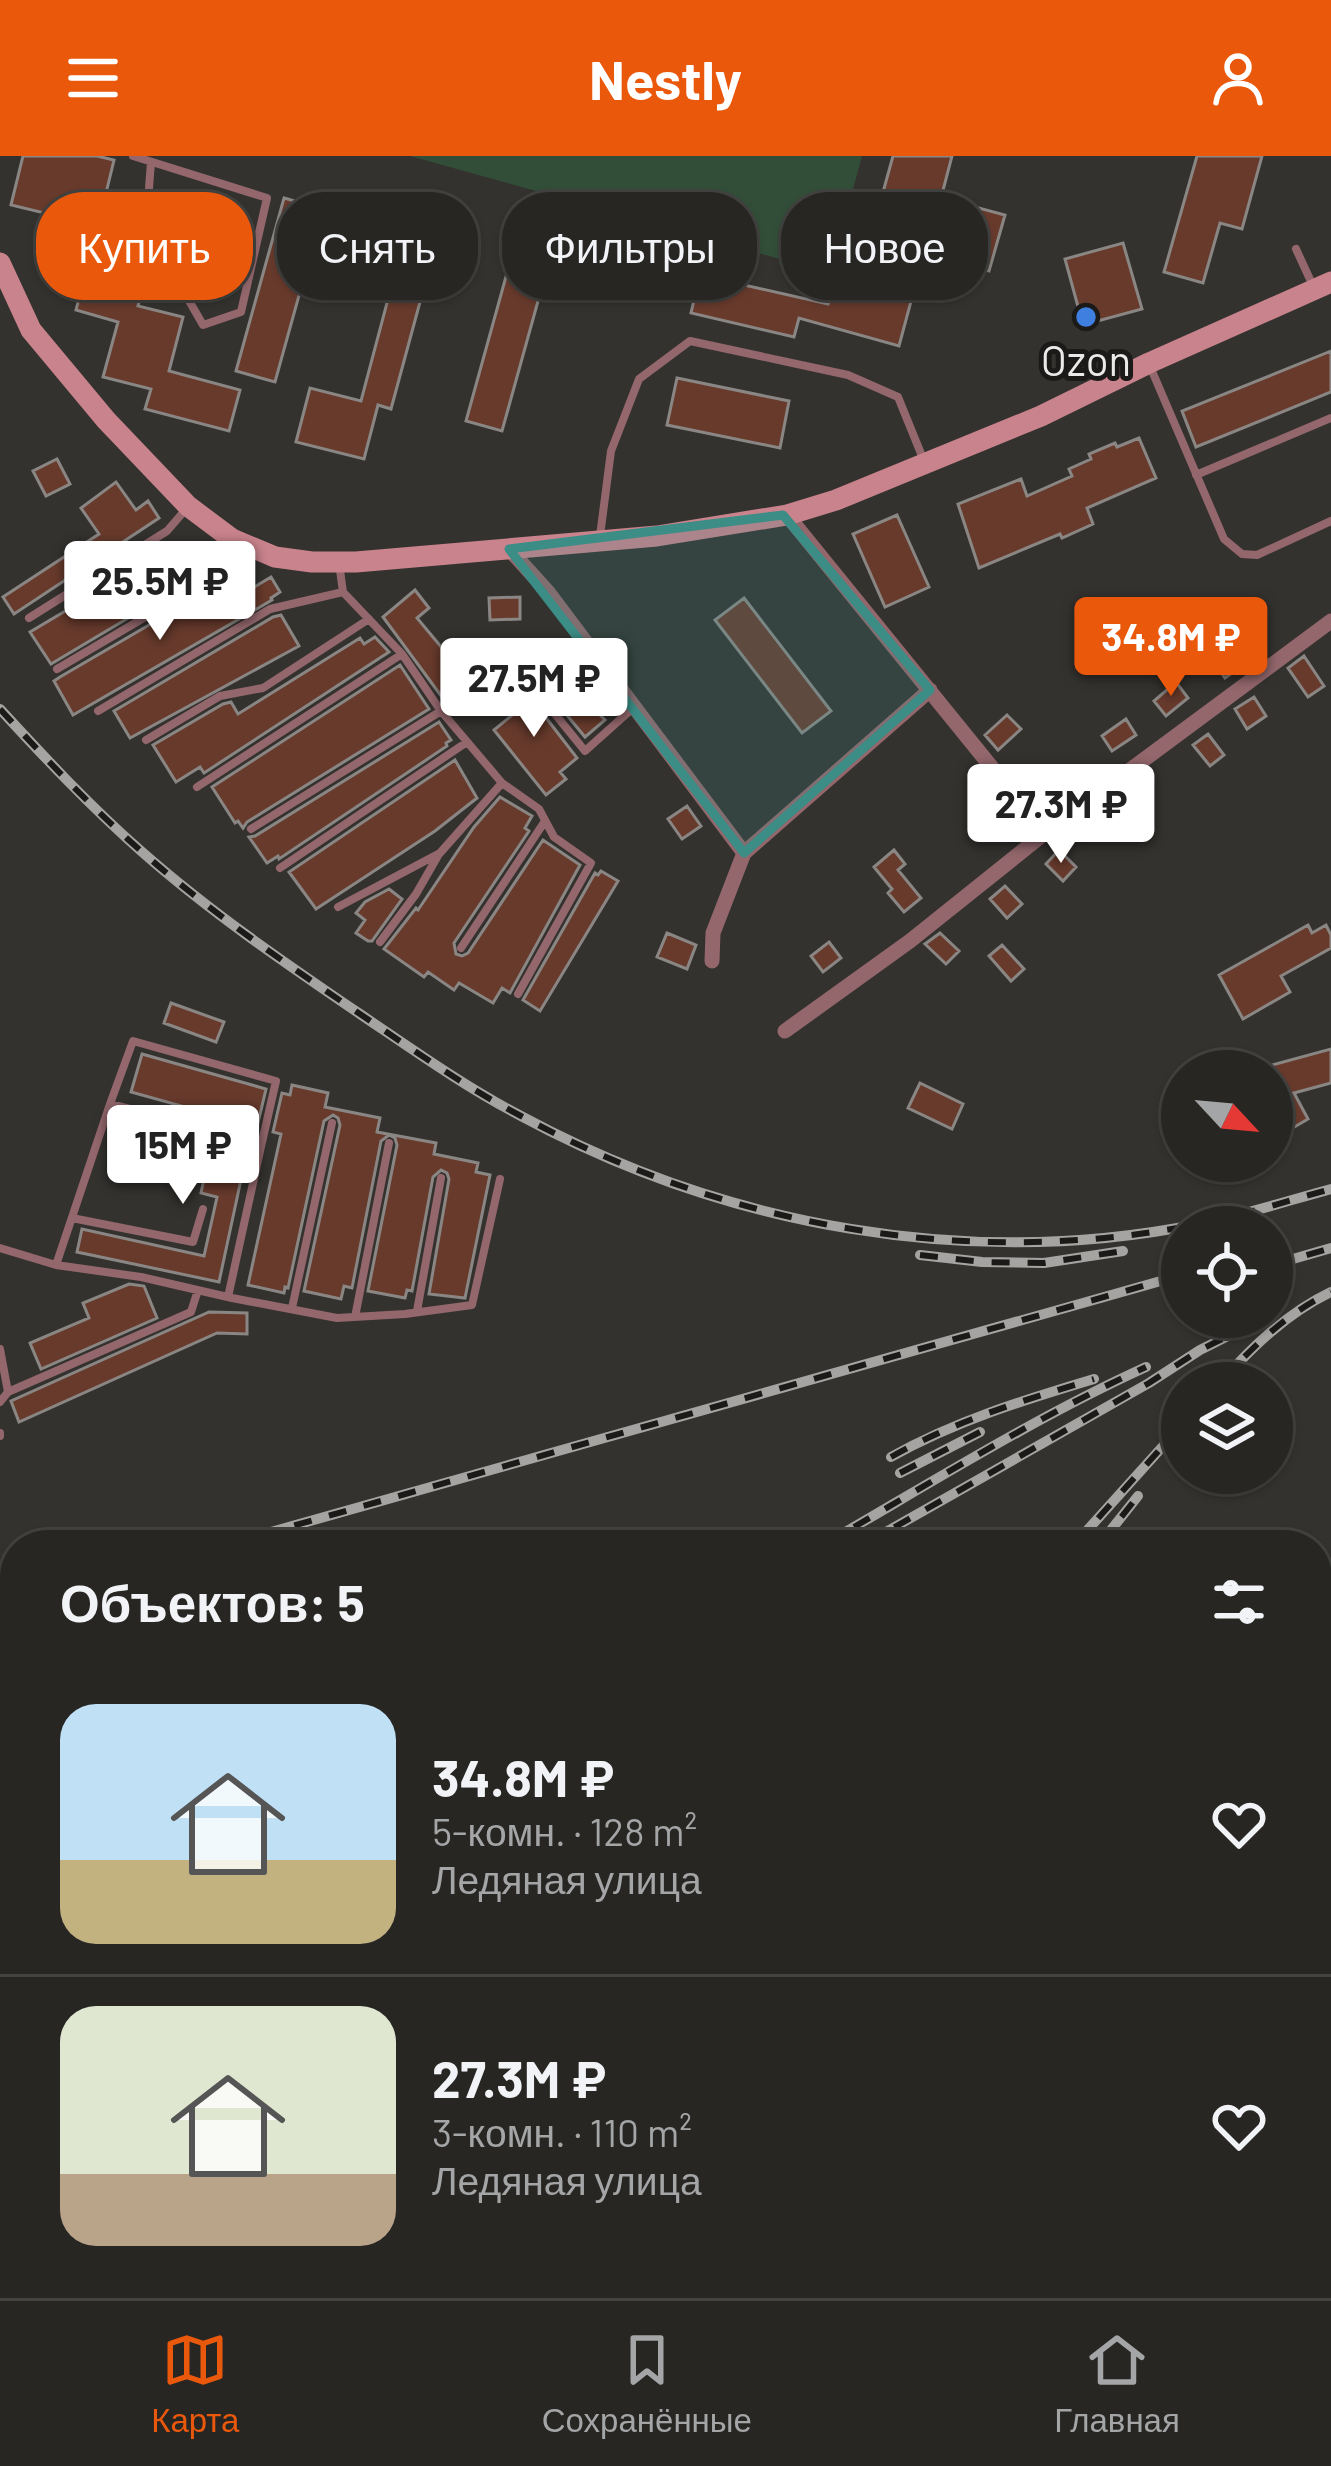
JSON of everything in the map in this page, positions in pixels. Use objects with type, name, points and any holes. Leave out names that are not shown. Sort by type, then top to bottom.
[{"type":"street","points":[[0,262],[32,330],[106,420],[188,506],[241,542],[275,557],[339,562],[657,536],[787,515],[836,500],[1041,416],[1323,286]]},
{"type":"street","points":[[787,515],[1045,833]]},
{"type":"street","points":[[509,549],[548,592],[744,853]]},
{"type":"street","points":[[785,1031],[1331,621]]},
{"type":"street","points":[[712,961],[713,933],[744,853],[930,690]]},
{"type":"lane","points":[[134,156],[267,198],[242,312],[203,325],[172,271],[148,201],[151,162]]},
{"type":"lane","points":[[1296,249],[1323,286]]},
{"type":"lane","points":[[599,542],[611,451],[638,379],[690,341],[848,375],[898,397],[925,463]]},
{"type":"lane","points":[[1149,363],[1224,538],[1242,554],[1257,555],[1331,521]]},
{"type":"lane","points":[[1196,475],[1331,418]]},
{"type":"lane","points":[[29,618],[166,532],[188,506]]},
{"type":"lane","points":[[57,669],[220,573],[241,542]]},
{"type":"lane","points":[[339,562],[343,592],[402,654],[467,742],[502,783],[539,809],[554,837],[591,863],[518,994]]},
{"type":"lane","points":[[98,711],[270,609],[343,592]]},
{"type":"lane","points":[[146,740],[220,696],[263,688],[369,619]]},
{"type":"lane","points":[[197,787],[402,654]]},
{"type":"lane","points":[[525,677],[586,751],[634,706]]},
{"type":"lane","points":[[250,829],[441,710]]},
{"type":"lane","points":[[280,868],[467,742]]},
{"type":"lane","points":[[380,942],[440,853],[502,783]]},
{"type":"lane","points":[[461,948],[545,820]]},
{"type":"lane","points":[[338,907],[440,853]]},
{"type":"lane","points":[[56,1265],[133,1041],[276,1081],[228,1298]]},
{"type":"lane","points":[[110,1104],[262,1142]]},
{"type":"lane","points":[[292,1308],[332,1123]]},
{"type":"lane","points":[[355,1317],[389,1143]]},
{"type":"lane","points":[[417,1311],[441,1178]]},
{"type":"lane","points":[[0,1248],[56,1265],[141,1277],[337,1318],[472,1305],[500,1179]]},
{"type":"lane","points":[[72,1218],[193,1242],[203,1209]]},
{"type":"lane","points":[[0,1349],[3,1396],[190,1312],[198,1290]]},
{"type":"highlighted area","points":[[783,515],[930,690],[744,853],[509,549]]},
{"type":"green space","points":[[410,156],[862,156],[852,192],[781,192],[781,259],[757,253],[757,192],[539,192]]},
{"type":"building","points":[[23,156],[114,160],[106,192],[36,192],[36,211],[11,205]]},
{"type":"building","points":[[893,156],[952,156],[943,192],[883,192]]},
{"type":"building","points":[[1197,156],[1262,156],[1242,229],[1220,223],[1203,283],[1164,272]]},
{"type":"building","points":[[988,210],[1005,215],[988,271]]},
{"type":"building","points":[[277,223],[277,300],[298,300],[275,382],[236,371]]},
{"type":"building","points":[[1123,243],[1142,309],[1083,325],[1065,259]]},
{"type":"building","points":[[757,288],[781,293],[781,300],[828,304],[829,300],[911,300],[899,346],[799,318],[794,337],[691,313],[694,300],[757,300]]},
{"type":"building","points":[[502,291],[502,300],[538,300],[502,431],[466,421]]},
{"type":"building","points":[[79,300],[140,300],[138,306],[183,317],[169,371],[240,390],[229,431],[145,409],[151,389],[103,377],[118,322],[76,310]]},
{"type":"building","points":[[388,300],[421,300],[391,409],[378,405],[364,459],[296,442],[310,388],[361,401]]},
{"type":"building","points":[[1331,351],[1331,392],[1196,447],[1182,411]]},
{"type":"building","points":[[677,378],[789,401],[780,448],[667,425]]},
{"type":"building","points":[[1139,438],[1156,478],[1087,508],[1093,524],[979,568],[958,504],[1021,479],[1027,496],[1072,476],[1069,469],[1091,459],[1089,454]]},
{"type":"building","points":[[57,459],[70,484],[46,496],[33,471]]},
{"type":"building","points":[[116,482],[136,510],[148,501],[159,518],[14,614],[3,597],[99,534],[81,508]]},
{"type":"building","points":[[897,515],[929,587],[885,607],[853,534]]},
{"type":"building","points":[[175,546],[184,560],[201,550],[212,568],[51,664],[30,632]]},
{"type":"building","points":[[271,577],[280,592],[272,600],[73,715],[54,681],[226,580],[236,598]]},
{"type":"building","points":[[415,590],[429,608],[417,618],[478,691],[453,712],[383,617]]},
{"type":"building","points":[[520,597],[520,619],[490,620],[489,598]]},
{"type":"building","points":[[744,598],[831,711],[802,733],[715,620]]},
{"type":"building","points":[[1224,607],[1258,655],[1225,678],[1191,630]]},
{"type":"building","points":[[281,615],[299,646],[130,738],[114,711]]},
{"type":"building","points":[[375,637],[389,652],[204,773],[200,767],[176,782],[153,745],[223,704],[231,702],[238,714],[360,638],[364,644]]},
{"type":"building","points":[[544,646],[572,680],[585,669],[612,701],[598,713],[605,720],[585,737],[524,663]]},
{"type":"building","points":[[1304,656],[1324,686],[1308,697],[1288,668]]},
{"type":"building","points":[[400,665],[429,709],[243,828],[235,823],[212,787]]},
{"type":"building","points":[[517,680],[577,758],[560,772],[566,779],[546,795],[494,730],[516,712],[500,694]]},
{"type":"building","points":[[1176,682],[1188,698],[1166,716],[1154,701]]},
{"type":"building","points":[[1254,697],[1266,716],[1247,729],[1235,709]]},
{"type":"building","points":[[1007,715],[1021,729],[998,750],[985,735]]},
{"type":"building","points":[[1126,719],[1136,735],[1112,751],[1102,736]]},
{"type":"building","points":[[439,722],[451,740],[447,746],[267,863],[249,837]]},
{"type":"building","points":[[1208,734],[1224,755],[1210,766],[1193,745]]},
{"type":"building","points":[[455,760],[477,798],[316,909],[289,872]]},
{"type":"building","points":[[500,797],[532,816],[525,828],[529,831],[454,943],[456,954],[468,953],[543,840],[580,865],[510,993],[502,988],[493,1003],[459,983],[454,990],[428,972],[424,977],[384,949]]},
{"type":"building","points":[[687,806],[701,826],[682,839],[668,819]]},
{"type":"building","points":[[894,850],[905,864],[898,870],[921,898],[904,912],[874,867]]},
{"type":"building","points":[[1059,850],[1076,867],[1063,881],[1046,864]]},
{"type":"building","points":[[601,871],[618,881],[540,1011],[523,1000],[595,873]]},
{"type":"building","points":[[1005,886],[1022,904],[1007,918],[990,899]]},
{"type":"building","points":[[389,889],[402,899],[368,941],[356,933],[365,920],[356,913],[365,902]]},
{"type":"building","points":[[1308,925],[1312,933],[1326,925],[1331,948],[1281,976],[1290,992],[1243,1019],[1219,975]]},
{"type":"building","points":[[667,933],[696,945],[687,969],[657,957]]},
{"type":"building","points":[[940,933],[959,951],[946,964],[925,944]]},
{"type":"building","points":[[829,942],[841,958],[823,972],[811,956]]},
{"type":"building","points":[[1002,945],[1024,969],[1011,981],[989,956]]},
{"type":"building","points":[[171,1003],[224,1022],[216,1042],[164,1023]]},
{"type":"building","points":[[1331,1049],[1331,1083],[1294,1093],[1308,1119],[1293,1128],[1293,1059]]},
{"type":"building","points":[[142,1054],[266,1089],[257,1127],[131,1092]]},
{"type":"building","points":[[920,1083],[963,1104],[952,1129],[908,1108]]},
{"type":"building","points":[[292,1085],[328,1093],[325,1107],[380,1118],[377,1132],[436,1143],[434,1154],[478,1163],[476,1172],[490,1175],[465,1298],[429,1294],[449,1179],[441,1170],[433,1177],[412,1291],[407,1290],[405,1298],[368,1291],[397,1145],[389,1135],[381,1141],[352,1288],[344,1286],[341,1299],[304,1291],[340,1125],[333,1115],[324,1121],[288,1288],[284,1293],[248,1285],[281,1134],[273,1132],[282,1093],[290,1095]]},
{"type":"building","points":[[133,1122],[248,1147],[219,1282],[77,1252],[82,1229],[204,1256],[217,1197],[201,1193],[208,1160],[129,1142]]},
{"type":"building","points":[[129,1284],[144,1286],[157,1318],[41,1369],[30,1343],[89,1318],[83,1303]]},
{"type":"building","points":[[209,1312],[247,1313],[247,1334],[217,1333],[19,1422],[11,1401]]},
{"type":"railway","points":[[0,709],[141,851],[276,956],[500,1105],[600,1154],[682,1186],[765,1211],[851,1229],[1025,1242],[1112,1237],[1199,1224],[1331,1189]]},
{"type":"railway","points":[[1293,1259],[1331,1248]]},
{"type":"railway","points":[[920,1255],[1044,1263],[1123,1251]]},
{"type":"railway","points":[[278,1530],[1161,1281]]},
{"type":"railway","points":[[1240,1362],[1271,1332],[1331,1292]]},
{"type":"railway","points":[[889,1530],[1224,1338]]},
{"type":"railway","points":[[849,1530],[1023,1430],[1146,1367]]},
{"type":"railway","points":[[891,1457],[965,1422],[1094,1379]]},
{"type":"railway","points":[[900,1473],[980,1432]]},
{"type":"railway","points":[[1088,1530],[1161,1448]]},
{"type":"railway","points":[[1111,1530],[1138,1496]]},
{"type":"place","name":"Ozon","points":[[1086,317]]}]
